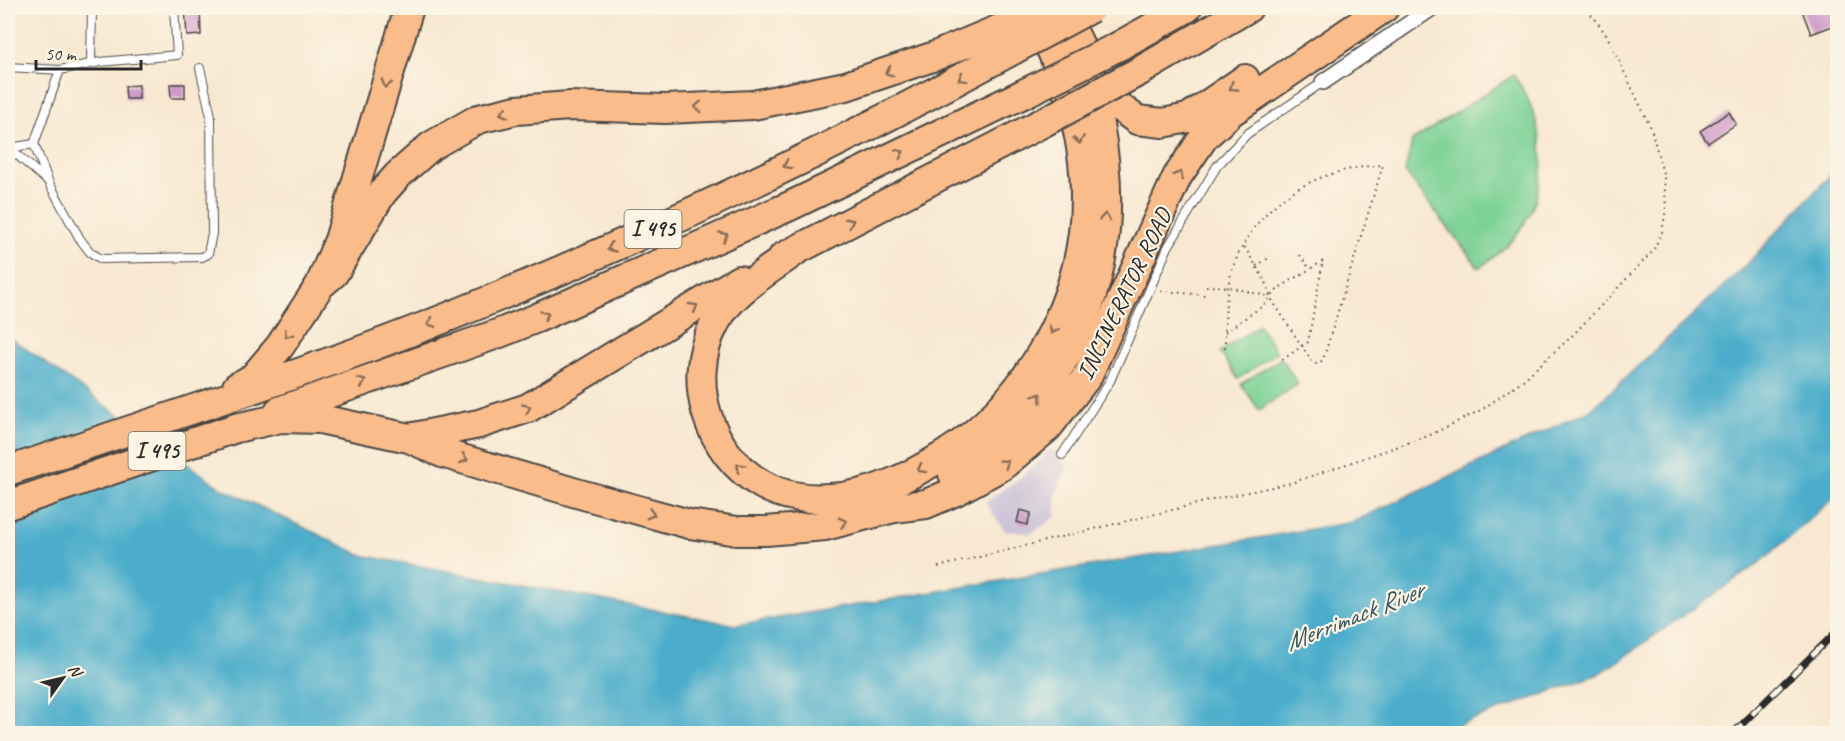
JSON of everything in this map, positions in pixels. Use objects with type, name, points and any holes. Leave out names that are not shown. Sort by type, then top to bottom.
[{"type":"highway","points":[[398,42],[400,8]]},
{"type":"highway","points":[[8,471],[209,402],[253,378],[280,346],[320,285],[339,240],[409,8]]},
{"type":"highway","points":[[798,249],[728,303],[714,325],[704,349],[700,375],[702,400],[709,424],[733,460],[748,475],[764,486],[789,495],[831,498],[858,494],[886,485],[927,466],[971,436],[987,422],[1016,390],[1037,361],[1049,338],[1074,276],[1084,219],[1084,175],[1074,117],[1055,58],[1030,8]]},
{"type":"highway","points":[[320,285],[334,273],[382,193],[398,175],[431,146],[478,119],[516,110],[570,106],[666,109],[753,105],[846,86],[935,56],[1008,39],[1044,8]]},
{"type":"highway","points":[[894,508],[974,462],[1017,424],[1052,378],[1085,314],[1098,274],[1102,252],[1106,207],[1104,151],[1090,74],[1060,8]]},
{"type":"highway","name":"I 495","points":[[8,471],[280,379],[442,319],[643,234],[933,94],[1008,39],[1091,8]]},
{"type":"highway","name":"I 495","points":[[8,503],[307,402],[537,318],[790,206],[1027,92],[1119,46],[1187,8]]},
{"type":"highway","points":[[409,438],[479,424],[528,408],[729,286],[1140,71],[1248,8]]},
{"type":"highway","points":[[1090,74],[1115,104],[1137,120],[1163,123],[1188,118],[1351,8]]},
{"type":"highway","points":[[8,503],[236,428],[281,418],[320,419],[409,438],[442,453],[579,494],[689,524],[715,528],[766,531],[825,526],[894,508],[926,504],[1002,466],[1048,427],[1087,377],[1177,177],[1204,137],[1231,112],[1384,8]]},
{"type":"street","name":"INCINERATOR ROAD","points":[[1323,82],[1432,8]]},
{"type":"lane","points":[[91,64],[92,8]]},
{"type":"lane","points":[[8,67],[60,70],[91,64],[177,55],[174,8]]},
{"type":"lane","points":[[60,70],[34,144],[49,183],[80,239],[90,252],[101,259],[201,257],[208,254],[212,233],[211,116],[200,68]]},
{"type":"lane","name":"INCINERATOR ROAD","points":[[1062,455],[1110,381],[1168,247],[1217,166],[1247,134],[1323,82]]},
{"type":"lane","points":[[8,148],[34,144]]},
{"type":"lane","points":[[8,148],[49,183]]},
{"type":"path","points":[[938,567],[1291,483],[1428,436],[1483,409],[1523,380],[1570,338],[1653,251],[1662,232],[1666,209],[1664,177],[1651,128],[1608,38],[1585,8]]},
{"type":"path","points":[[1225,348],[1225,311],[1234,264],[1253,229],[1267,212],[1287,195],[1308,182],[1361,166],[1383,165],[1323,360],[1317,364],[1313,363],[1270,297],[1268,286],[1244,246]]},
{"type":"path","points":[[1300,255],[1309,268]]},
{"type":"path","points":[[1256,266],[1269,258]]},
{"type":"path","points":[[1225,333],[1264,305],[1279,288],[1323,261],[1308,342],[1282,360]]},
{"type":"path","points":[[1152,284],[1160,291],[1205,295]]},
{"type":"path","points":[[1206,286],[1229,287],[1270,297]]},
{"type":"shaded area","points":[[1051,449],[1067,465],[1056,495],[1056,517],[1031,533],[1005,531],[985,502],[1021,477]]},
{"type":"green space","points":[[1514,75],[1534,115],[1542,157],[1541,178],[1536,199],[1527,219],[1514,238],[1479,268],[1405,172],[1412,141]]},
{"type":"green space","points":[[1259,325],[1277,352],[1238,379],[1220,352]]},
{"type":"green space","points":[[1281,358],[1298,384],[1259,410],[1241,384]]},
{"type":"water","name":"Merrimack River","points":[[1837,168],[1837,495],[1762,561],[1599,674],[1450,728],[1432,733],[8,733],[8,336],[221,488],[361,555],[736,625],[1353,522],[1592,409],[1747,264]]},
{"type":"building","points":[[185,8],[200,8],[201,35],[187,36]]},
{"type":"building","points":[[1801,8],[1838,8],[1838,24],[1811,34]]},
{"type":"building","points":[[170,84],[185,84],[185,98],[171,98]]},
{"type":"building","points":[[139,85],[139,99],[126,99],[125,86]]},
{"type":"building","points":[[1729,112],[1736,124],[1708,143],[1700,131]]},
{"type":"building","points":[[1020,510],[1031,513],[1027,525],[1017,522]]},
{"type":"railway","points":[[1732,734],[1838,630]]}]
